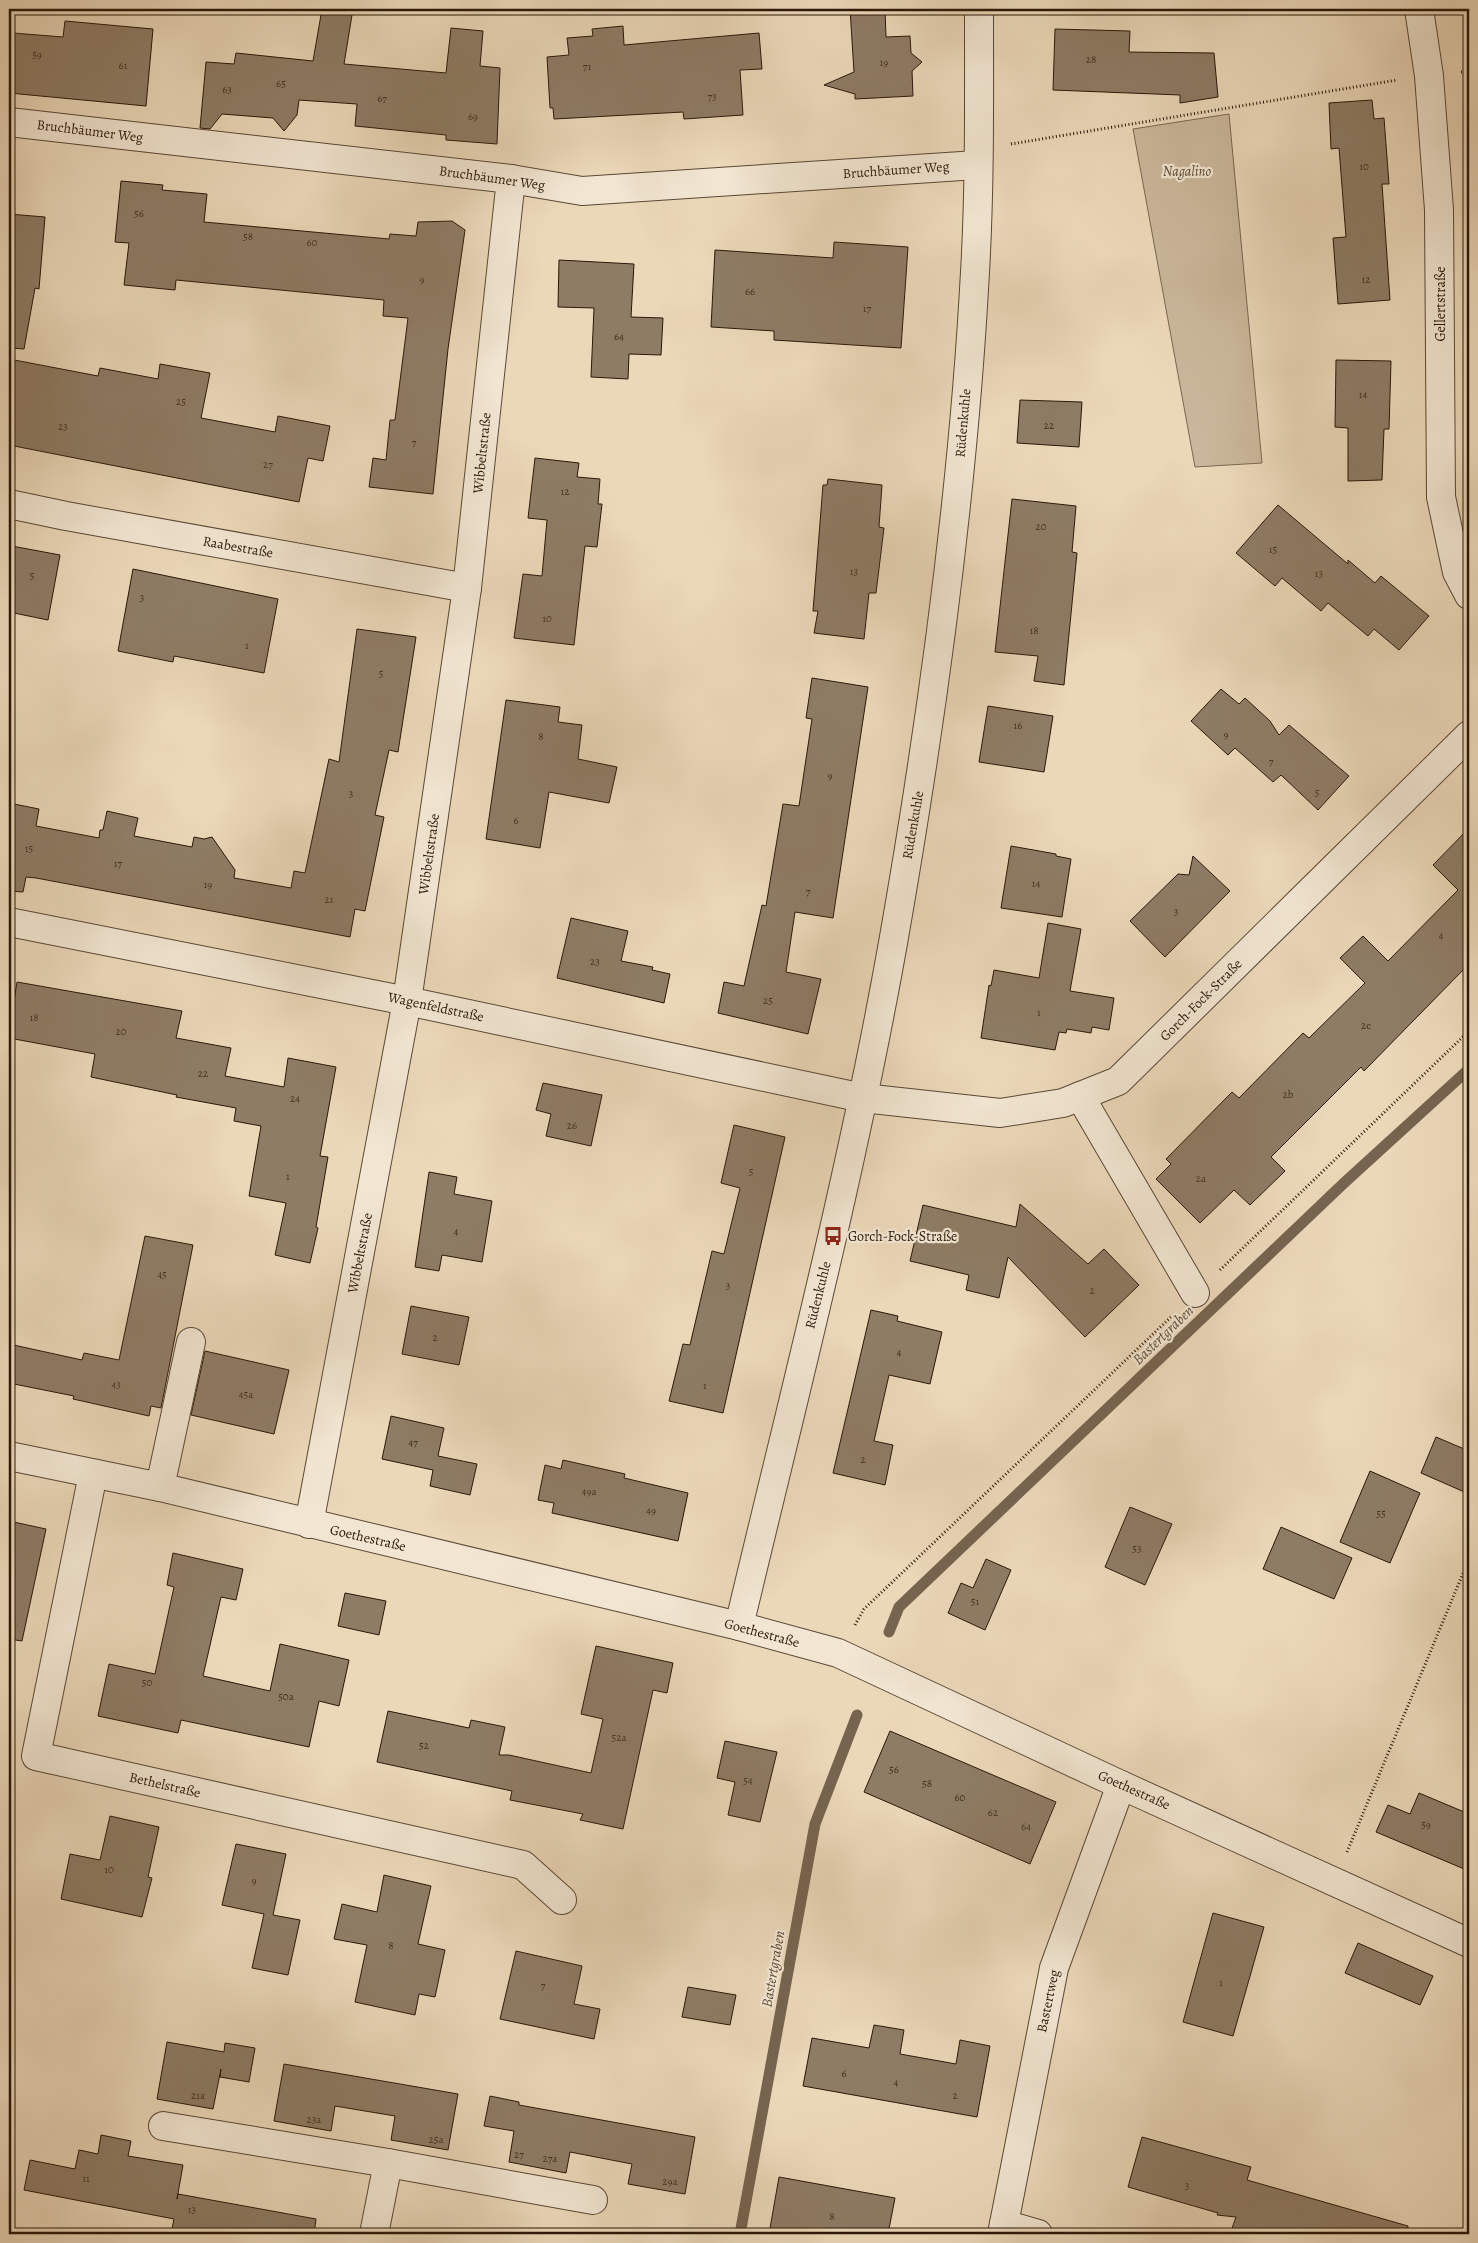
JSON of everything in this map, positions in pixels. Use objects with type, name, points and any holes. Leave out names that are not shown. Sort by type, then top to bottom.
[{"type":"street","name":"Rüdenkuhle","points":[[739,1626],[833,1236],[863,1098],[916,808],[946,600],[965,409],[975,269],[979,9]]},
{"type":"street","name":"Gellertstraße","points":[[1419,9],[1429,76],[1439,210],[1441,497],[1457,572],[1469,595]]},
{"type":"street","name":"Bruchbäumer Weg","points":[[9,122],[511,179],[582,191],[978,157]]},
{"type":"street","name":"Wibbeltstraße","points":[[309,1524],[407,1001],[467,588],[511,179]]},
{"type":"street","name":"Raabestraße","points":[[9,504],[66,516],[467,588]]},
{"type":"street","name":"Gorch-Fock-Straße","points":[[863,1098],[1000,1113],[1063,1103],[1118,1081],[1469,735]]},
{"type":"street","name":"Wagenfeldstraße","points":[[9,922],[407,1001],[863,1098]]},
{"type":"street","points":[[1080,1096],[1195,1293]]},
{"type":"street","points":[[160,1487],[192,1342]]},
{"type":"street","name":"Goethestraße","points":[[9,1456],[160,1487],[739,1626],[838,1654],[1120,1785],[1469,1942]]},
{"type":"street","name":"Bethelstraße","points":[[93,1474],[36,1756],[524,1865],[562,1900]]},
{"type":"street","name":"Bastertweg","points":[[1038,2234],[1003,2229],[1054,1968],[1120,1785]]},
{"type":"street","points":[[163,2126],[593,2200]]},
{"type":"street","points":[[374,2234],[388,2164]]},
{"type":"path","points":[[978,157],[1429,76]]},
{"type":"path","points":[[838,1654],[864,1609],[1469,1031]]},
{"type":"path","points":[[1335,1881],[1469,1559]]},
{"type":"green space","name":"Nagalino","points":[[1229,114],[1262,463],[1195,467],[1133,129]]},
{"type":"building","points":[[322,9],[353,9],[344,64],[446,73],[451,28],[483,31],[480,66],[500,68],[497,144],[446,140],[446,135],[355,126],[357,104],[299,100],[297,115],[284,131],[273,118],[222,114],[210,129],[200,128],[206,62],[234,64],[236,53],[313,61]]},
{"type":"building","points":[[850,9],[885,9],[886,37],[910,36],[911,53],[922,62],[912,71],[913,96],[855,99],[855,94],[824,85],[854,72]]},
{"type":"building","points":[[65,21],[153,29],[146,106],[9,93],[13,33],[63,37]]},
{"type":"building","points":[[623,26],[624,45],[759,33],[762,69],[740,70],[743,115],[684,119],[683,112],[554,119],[553,108],[550,108],[547,57],[569,55],[567,38],[593,36],[592,29]]},
{"type":"building","points":[[1055,29],[1130,31],[1129,52],[1214,53],[1218,97],[1180,103],[1180,95],[1053,90]]},
{"type":"building","points":[[1372,100],[1374,119],[1384,118],[1389,184],[1382,184],[1390,300],[1338,304],[1333,238],[1346,237],[1339,148],[1331,149],[1329,103]]},
{"type":"building","points":[[121,181],[163,185],[162,190],[207,194],[204,222],[389,239],[390,234],[416,236],[418,222],[452,221],[465,230],[448,349],[433,494],[369,487],[373,458],[386,460],[390,420],[395,420],[408,318],[383,316],[384,300],[176,280],[175,290],[124,285],[129,243],[115,242]]},
{"type":"building","points":[[9,214],[45,217],[39,289],[35,288],[24,349],[9,348]]},
{"type":"building","points":[[834,242],[908,247],[901,348],[774,340],[774,331],[711,327],[715,250],[833,258]]},
{"type":"building","points":[[559,260],[634,264],[631,317],[663,318],[661,355],[629,354],[628,379],[591,377],[594,308],[558,307]]},
{"type":"building","points":[[9,359],[98,376],[100,368],[158,379],[160,364],[210,373],[201,418],[275,432],[278,416],[330,426],[323,461],[308,458],[299,502],[9,445]]},
{"type":"building","points":[[1336,360],[1391,361],[1389,429],[1384,429],[1382,480],[1348,481],[1348,428],[1335,427]]},
{"type":"building","points":[[1020,400],[1082,402],[1079,447],[1017,443]]},
{"type":"building","points":[[535,458],[579,463],[577,477],[600,479],[598,504],[602,504],[597,547],[585,546],[574,645],[514,638],[523,574],[542,576],[547,520],[528,518]]},
{"type":"building","points":[[828,479],[882,485],[879,527],[884,528],[876,593],[869,593],[864,639],[814,633],[818,611],[813,611],[823,485],[827,485]]},
{"type":"building","points":[[1012,499],[1076,506],[1072,552],[1077,553],[1064,685],[1034,681],[1038,656],[995,652]]},
{"type":"building","points":[[1278,505],[1348,564],[1348,560],[1375,583],[1381,576],[1429,616],[1399,650],[1374,629],[1368,636],[1328,603],[1321,611],[1282,578],[1275,586],[1236,553]]},
{"type":"building","points":[[12,546],[60,555],[48,620],[9,612],[9,562]]},
{"type":"building","points":[[133,569],[278,599],[264,673],[174,656],[173,662],[118,651]]},
{"type":"building","points":[[357,629],[416,637],[398,752],[389,750],[375,815],[384,817],[365,911],[355,909],[350,937],[36,878],[26,877],[23,892],[9,891],[9,803],[39,809],[36,826],[99,838],[100,830],[103,830],[107,811],[138,818],[134,836],[192,847],[194,837],[204,839],[212,837],[235,870],[234,878],[291,888],[294,871],[305,873],[329,759],[339,762]]},
{"type":"building","points":[[812,678],[868,687],[833,918],[795,912],[786,972],[821,979],[808,1034],[718,1013],[724,982],[744,986],[762,905],[766,906],[783,804],[799,806],[812,719],[806,718]]},
{"type":"building","points":[[1221,689],[1239,704],[1245,698],[1270,721],[1279,735],[1289,725],[1349,776],[1318,810],[1281,775],[1273,782],[1235,748],[1228,755],[1191,721]]},
{"type":"building","points":[[506,700],[560,707],[558,722],[582,725],[578,759],[617,767],[609,803],[549,792],[540,848],[486,839]]},
{"type":"building","points":[[988,706],[1053,716],[1044,772],[979,762]]},
{"type":"building","points":[[1469,828],[1469,964],[1364,1071],[1361,1067],[1271,1157],[1285,1171],[1250,1205],[1234,1190],[1200,1223],[1156,1179],[1171,1164],[1166,1159],[1232,1092],[1239,1098],[1303,1033],[1309,1038],[1365,983],[1340,958],[1363,936],[1388,961],[1458,890],[1433,865]]},
{"type":"building","points":[[1011,846],[1056,854],[1056,856],[1071,859],[1062,917],[1001,908]]},
{"type":"building","points":[[1193,856],[1230,891],[1165,957],[1130,921],[1178,874],[1189,875]]},
{"type":"building","points":[[571,918],[628,931],[621,961],[653,967],[652,970],[670,974],[664,1003],[557,978]]},
{"type":"building","points":[[1048,923],[1081,929],[1070,991],[1114,998],[1109,1030],[1092,1027],[1091,1033],[1067,1029],[1066,1033],[1059,1032],[1055,1050],[981,1038],[989,985],[991,986],[994,970],[1039,978]]},
{"type":"building","points":[[17,982],[182,1011],[176,1038],[231,1048],[225,1076],[284,1087],[288,1058],[336,1067],[320,1156],[328,1157],[316,1227],[318,1228],[310,1263],[275,1255],[286,1203],[249,1196],[261,1126],[234,1121],[236,1108],[176,1097],[177,1095],[91,1077],[95,1054],[9,1038],[9,1006],[13,1007]]},
{"type":"building","points":[[543,1083],[602,1095],[591,1146],[546,1136],[551,1114],[536,1110]]},
{"type":"building","points":[[734,1125],[785,1137],[723,1413],[669,1401],[683,1344],[690,1345],[712,1251],[724,1254],[740,1188],[721,1183]]},
{"type":"building","points":[[429,1172],[457,1177],[454,1194],[492,1201],[482,1262],[442,1255],[439,1271],[415,1267]]},
{"type":"building","points":[[1020,1204],[1088,1264],[1104,1249],[1139,1285],[1085,1337],[1008,1257],[999,1298],[966,1290],[969,1275],[910,1261],[923,1205],[1016,1227]]},
{"type":"building","points":[[145,1236],[193,1245],[161,1408],[151,1406],[149,1416],[73,1399],[74,1396],[9,1383],[9,1344],[82,1360],[84,1353],[119,1360]]},
{"type":"building","points":[[411,1306],[469,1317],[459,1365],[402,1354]]},
{"type":"building","points":[[871,1310],[898,1316],[897,1321],[942,1332],[930,1384],[889,1375],[874,1441],[893,1445],[885,1485],[833,1473]]},
{"type":"building","points":[[205,1351],[289,1370],[274,1434],[191,1415]]},
{"type":"building","points":[[391,1416],[444,1428],[438,1456],[477,1464],[470,1495],[430,1486],[433,1470],[382,1459]]},
{"type":"building","points":[[1436,1437],[1469,1451],[1469,1494],[1421,1473]]},
{"type":"building","points":[[563,1460],[625,1474],[624,1478],[688,1493],[678,1541],[552,1513],[554,1503],[538,1500],[545,1465],[561,1469]]},
{"type":"building","points":[[1370,1471],[1420,1493],[1390,1563],[1340,1542]]},
{"type":"building","points":[[1130,1507],[1172,1524],[1145,1585],[1105,1567]]},
{"type":"building","points":[[9,1521],[46,1529],[22,1641],[9,1639]]},
{"type":"building","points":[[1281,1527],[1352,1558],[1334,1599],[1263,1569]]},
{"type":"building","points":[[173,1553],[243,1569],[236,1600],[221,1597],[203,1676],[270,1691],[280,1644],[349,1660],[339,1706],[319,1701],[309,1747],[181,1720],[178,1733],[98,1716],[109,1664],[155,1674],[174,1587],[167,1585]]},
{"type":"building","points":[[986,1559],[1011,1570],[985,1630],[948,1613],[961,1583],[973,1588]]},
{"type":"building","points":[[345,1593],[386,1601],[379,1635],[338,1626]]},
{"type":"building","points":[[596,1646],[673,1663],[667,1693],[653,1690],[623,1829],[580,1820],[583,1814],[510,1800],[512,1791],[377,1762],[388,1711],[469,1728],[471,1720],[505,1727],[499,1755],[509,1755],[591,1773],[603,1719],[581,1714]]},
{"type":"building","points":[[890,1731],[1056,1802],[1030,1864],[864,1792]]},
{"type":"building","points":[[725,1741],[777,1752],[760,1822],[728,1815],[735,1782],[717,1778]]},
{"type":"building","points":[[1419,1793],[1469,1814],[1469,1871],[1376,1832],[1388,1805],[1410,1814]]},
{"type":"building","points":[[110,1816],[159,1827],[148,1877],[152,1878],[142,1917],[61,1899],[70,1854],[100,1860]]},
{"type":"building","points":[[236,1844],[286,1854],[273,1915],[300,1920],[288,1975],[252,1968],[264,1914],[222,1905]]},
{"type":"building","points":[[384,1875],[431,1886],[418,1944],[445,1950],[435,1997],[419,1994],[415,2015],[355,2002],[367,1945],[334,1939],[342,1904],[377,1912]]},
{"type":"building","points":[[1213,1913],[1264,1927],[1233,2036],[1183,2022]]},
{"type":"building","points":[[1358,1943],[1433,1976],[1420,2005],[1345,1973]]},
{"type":"building","points":[[516,1951],[582,1966],[574,2004],[600,2009],[594,2039],[500,2019]]},
{"type":"building","points":[[688,1987],[736,1995],[730,2025],[682,2017]]},
{"type":"building","points":[[874,2025],[904,2030],[900,2054],[956,2064],[960,2040],[990,2046],[977,2117],[803,2086],[812,2038],[869,2048]]},
{"type":"building","points":[[167,2042],[224,2052],[225,2043],[255,2048],[249,2082],[220,2077],[221,2069],[213,2109],[157,2099]]},
{"type":"building","points":[[284,2064],[458,2094],[448,2150],[391,2140],[395,2116],[335,2106],[331,2131],[274,2121]]},
{"type":"building","points":[[490,2096],[519,2102],[519,2105],[695,2137],[685,2194],[628,2184],[632,2164],[570,2152],[566,2173],[509,2162],[514,2131],[484,2126]]},
{"type":"building","points":[[101,2135],[131,2141],[128,2156],[183,2165],[177,2199],[178,2194],[316,2219],[314,2234],[171,2234],[174,2219],[24,2190],[30,2160],[75,2169],[79,2150],[98,2154]]},
{"type":"building","points":[[1142,2137],[1251,2167],[1247,2180],[1408,2226],[1407,2234],[1230,2234],[1236,2217],[1217,2215],[1218,2213],[1128,2187]]},
{"type":"building","points":[[779,2177],[895,2198],[888,2234],[769,2234]]},
{"type":"waterway","name":"Bastertgraben","points":[[889,1632],[899,1607],[1344,1183],[1469,1069]]},
{"type":"waterway","name":"Bastertgraben","points":[[740,2234],[815,1824],[857,1715]]},
{"type":"place","name":"Gorch-Fock-Straße","points":[[833,1236]]}]
